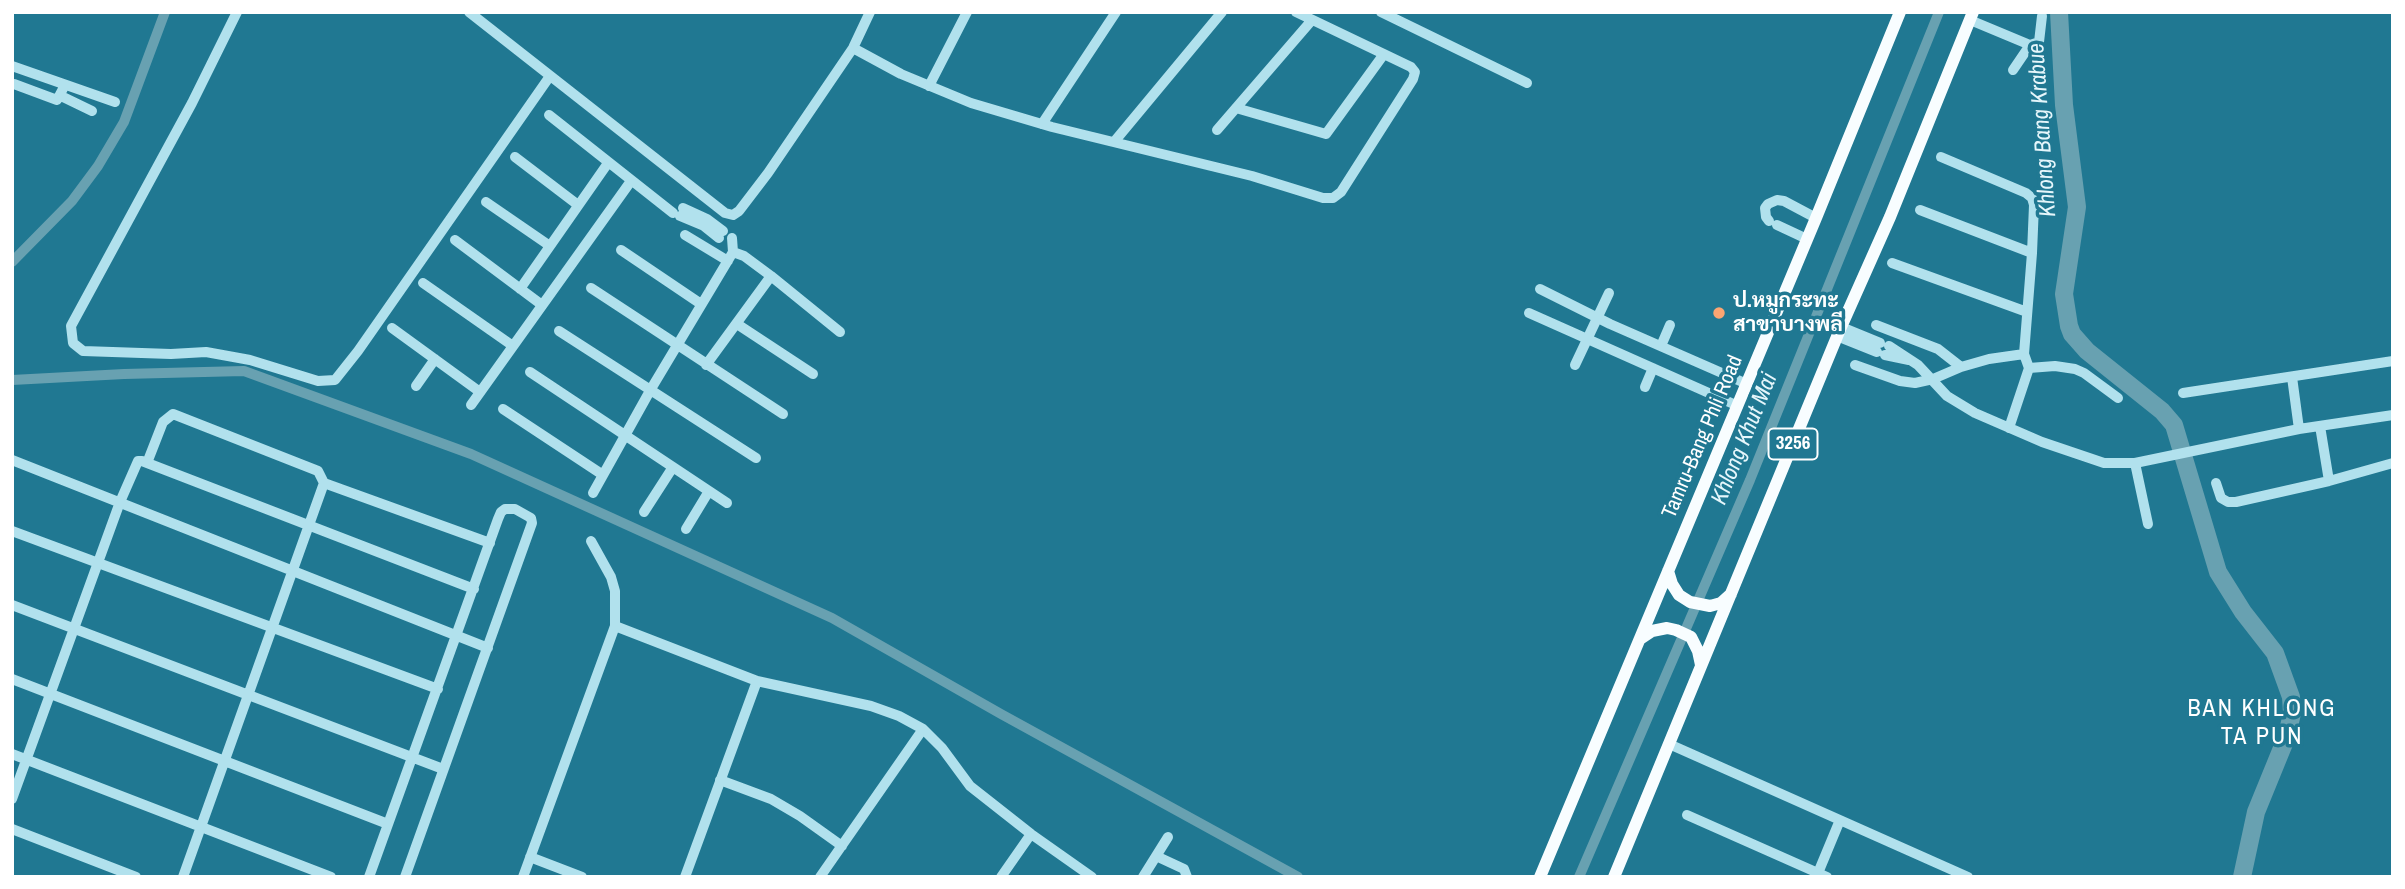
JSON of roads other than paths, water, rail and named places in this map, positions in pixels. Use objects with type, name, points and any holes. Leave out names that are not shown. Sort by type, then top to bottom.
[{"type":"main road","name":"Tamru-Bang Phli Road","points":[[1540,877],[1900,12]]},
{"type":"main road","name":"3256","points":[[1614,877],[1839,332],[1890,217],[1971,16]]},
{"type":"main road","points":[[1668,572],[1679,595],[1696,604],[1710,606],[1721,603],[1731,594]]},
{"type":"main road","points":[[1639,639],[1652,631],[1667,628],[1676,630],[1691,637],[1701,665]]},
{"type":"street","points":[[237,12],[192,103],[71,326],[73,343],[83,351],[171,354],[206,352],[250,360],[318,381],[335,380],[550,76]]},
{"type":"street","points":[[469,12],[725,213],[733,215],[768,173],[853,48],[870,12]]},
{"type":"street","points":[[929,86],[967,12]]},
{"type":"street","points":[[1042,124],[1116,12]]},
{"type":"street","points":[[1114,142],[1222,12]]},
{"type":"street","points":[[853,48],[901,74],[971,103],[1042,124],[1252,176],[1323,198],[1333,198],[1341,192],[1415,75],[1411,67],[1296,12]]},
{"type":"street","points":[[1381,12],[1527,83]]},
{"type":"street","points":[[1971,16],[2030,44]]},
{"type":"street","points":[[2013,70],[2030,44],[2039,41],[2042,16]]},
{"type":"street","points":[[1217,130],[1312,20]]},
{"type":"street","points":[[1236,108],[1326,134],[1384,54]]},
{"type":"street","points":[[12,66],[114,103]]},
{"type":"street","points":[[14,84],[57,100],[65,85]]},
{"type":"street","points":[[61,96],[92,111]]},
{"type":"street","points":[[549,115],[662,205],[705,223],[727,244],[840,332]]},
{"type":"street","points":[[515,157],[578,205]]},
{"type":"street","points":[[1941,157],[2026,192],[2034,205],[2024,354],[2029,368],[2009,428]]},
{"type":"street","points":[[520,289],[608,163]]},
{"type":"street","points":[[471,405],[631,181]]},
{"type":"street","points":[[1807,239],[1773,223],[1766,217],[1765,208],[1777,200],[1784,201],[1816,218]]},
{"type":"street","points":[[486,202],[550,246]]},
{"type":"street","points":[[705,223],[714,204]]},
{"type":"street","points":[[1920,210],[2032,253]]},
{"type":"street","points":[[685,235],[727,244]]},
{"type":"street","points":[[455,240],[542,305]]},
{"type":"street","points":[[593,493],[701,304],[727,244]]},
{"type":"street","points":[[621,250],[701,304]]},
{"type":"street","points":[[1892,263],[2027,312]]},
{"type":"street","points":[[706,365],[771,276]]},
{"type":"street","points":[[423,283],[513,346]]},
{"type":"street","points":[[591,288],[783,414]]},
{"type":"street","points":[[1540,289],[1597,318],[1746,384]]},
{"type":"street","points":[[1575,365],[1609,293]]},
{"type":"street","points":[[1529,313],[1738,406]]},
{"type":"street","points":[[737,324],[813,374]]},
{"type":"street","points":[[1661,346],[1670,325]]},
{"type":"street","points":[[1876,325],[1938,349],[1961,367]]},
{"type":"street","points":[[392,328],[480,392]]},
{"type":"street","points":[[559,331],[757,458]]},
{"type":"street","points":[[1839,332],[1918,365],[1948,396],[1975,413],[2085,458],[2104,463],[2135,463],[2300,429],[2393,415]]},
{"type":"street","points":[[1855,365],[1900,381],[1915,383],[1989,359],[2024,354]]},
{"type":"street","points":[[416,386],[435,359]]},
{"type":"street","points":[[2183,393],[2393,361]]},
{"type":"street","points":[[2029,368],[2056,366],[2075,369],[2118,398]]},
{"type":"street","points":[[1645,387],[1653,368]]},
{"type":"street","points":[[530,372],[727,503]]},
{"type":"street","points":[[2291,377],[2300,429]]},
{"type":"street","points":[[503,409],[603,475]]},
{"type":"street","points":[[147,463],[163,422],[173,414],[318,471],[324,483],[490,543]]},
{"type":"street","points":[[2319,426],[2329,481]]},
{"type":"street","points":[[12,460],[488,648]]},
{"type":"street","points":[[12,799],[120,502],[138,461],[474,589]]},
{"type":"street","points":[[2135,463],[2148,524]]},
{"type":"street","points":[[2216,483],[2221,498],[2228,502],[2329,481],[2393,463]]},
{"type":"street","points":[[644,512],[673,467]]},
{"type":"street","points":[[183,877],[324,483]]},
{"type":"street","points":[[686,529],[709,491]]},
{"type":"street","points":[[369,877],[500,512],[515,509],[531,518],[532,523],[405,877]]},
{"type":"street","points":[[12,531],[438,690]]},
{"type":"street","points":[[523,877],[615,626],[615,591],[611,577],[591,541]]},
{"type":"street","points":[[12,605],[443,769]]},
{"type":"street","points":[[615,626],[757,681],[872,706],[899,716],[923,729],[942,748],[970,786],[1092,877]]},
{"type":"street","points":[[12,679],[388,824]]},
{"type":"street","points":[[685,877],[757,681]]},
{"type":"street","points":[[820,877],[923,729]]},
{"type":"street","points":[[1669,744],[1968,877]]},
{"type":"street","points":[[12,754],[331,877]]},
{"type":"street","points":[[720,779],[771,799],[842,846]]},
{"type":"street","points":[[1687,815],[1822,875],[1839,820]]},
{"type":"street","points":[[12,829],[136,877]]},
{"type":"street","points":[[1001,877],[1031,834]]},
{"type":"street","points":[[1143,877],[1168,837]]},
{"type":"street","points":[[1156,856],[1184,869],[1187,877]]},
{"type":"street","points":[[530,857],[582,877]]},
{"type":"waterway","points":[[12,262],[72,201],[98,166],[124,122],[165,12]]},
{"type":"waterway","name":"Khlong Khut Mai","points":[[1579,877],[1750,480],[1939,12]]},
{"type":"waterway","name":"Khlong Bang Krabue","points":[[2059,12],[2064,105],[2077,207],[2064,294],[2069,326],[2072,334],[2087,351],[2162,411],[2174,425],[2218,572],[2243,612],[2275,653],[2291,697],[2292,713],[2287,736],[2256,812],[2242,877]]},
{"type":"waterway","points":[[12,380],[244,371],[471,454],[832,618],[1298,877]]},
{"type":"place","name":"ป.หมูกระทะ สาขาบางพลี","points":[[1719,313]]},
{"type":"district","name":"BAN KHLONG TA PUN","points":[[2262,724]]}]
